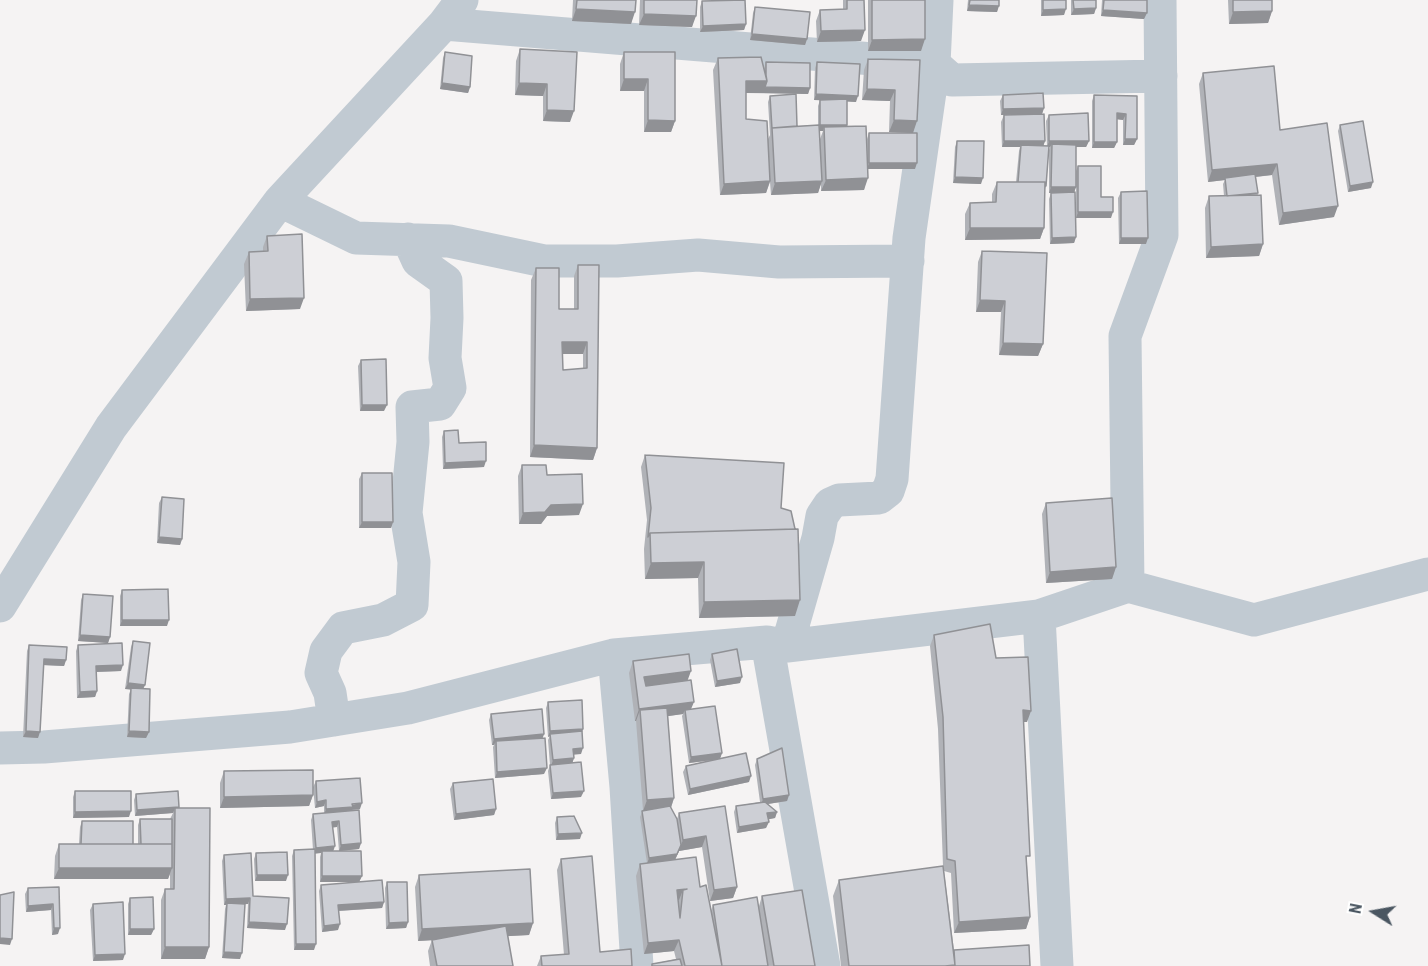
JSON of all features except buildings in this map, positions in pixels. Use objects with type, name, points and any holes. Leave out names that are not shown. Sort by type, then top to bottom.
[{"type":"street","points":[[824,966],[777,644],[818,538],[822,516],[830,504],[839,500],[879,498],[888,491],[892,479],[908,261],[934,64],[938,0]]},
{"type":"street","points":[[1128,586],[1125,336],[1162,235],[1160,0]]},
{"type":"street","points":[[0,606],[111,427],[280,201],[453,12],[934,64],[952,80],[1161,76]]},
{"type":"street","points":[[280,201],[356,238],[448,241],[544,261],[617,261],[698,255],[779,262],[908,261]]},
{"type":"street","points":[[334,720],[330,693],[321,673],[326,651],[343,628],[383,620],[412,605],[414,562],[406,513],[413,442],[412,408],[440,404],[450,388],[444,358],[447,318],[446,281],[418,261],[408,239]]},
{"type":"street","points":[[0,748],[44,747],[290,727],[408,708],[614,656],[777,644],[1039,616],[1128,586],[1254,620],[1428,574]]},
{"type":"street","points":[[1039,616],[1057,966]]},
{"type":"street","points":[[614,656],[626,788],[637,966]]}]
